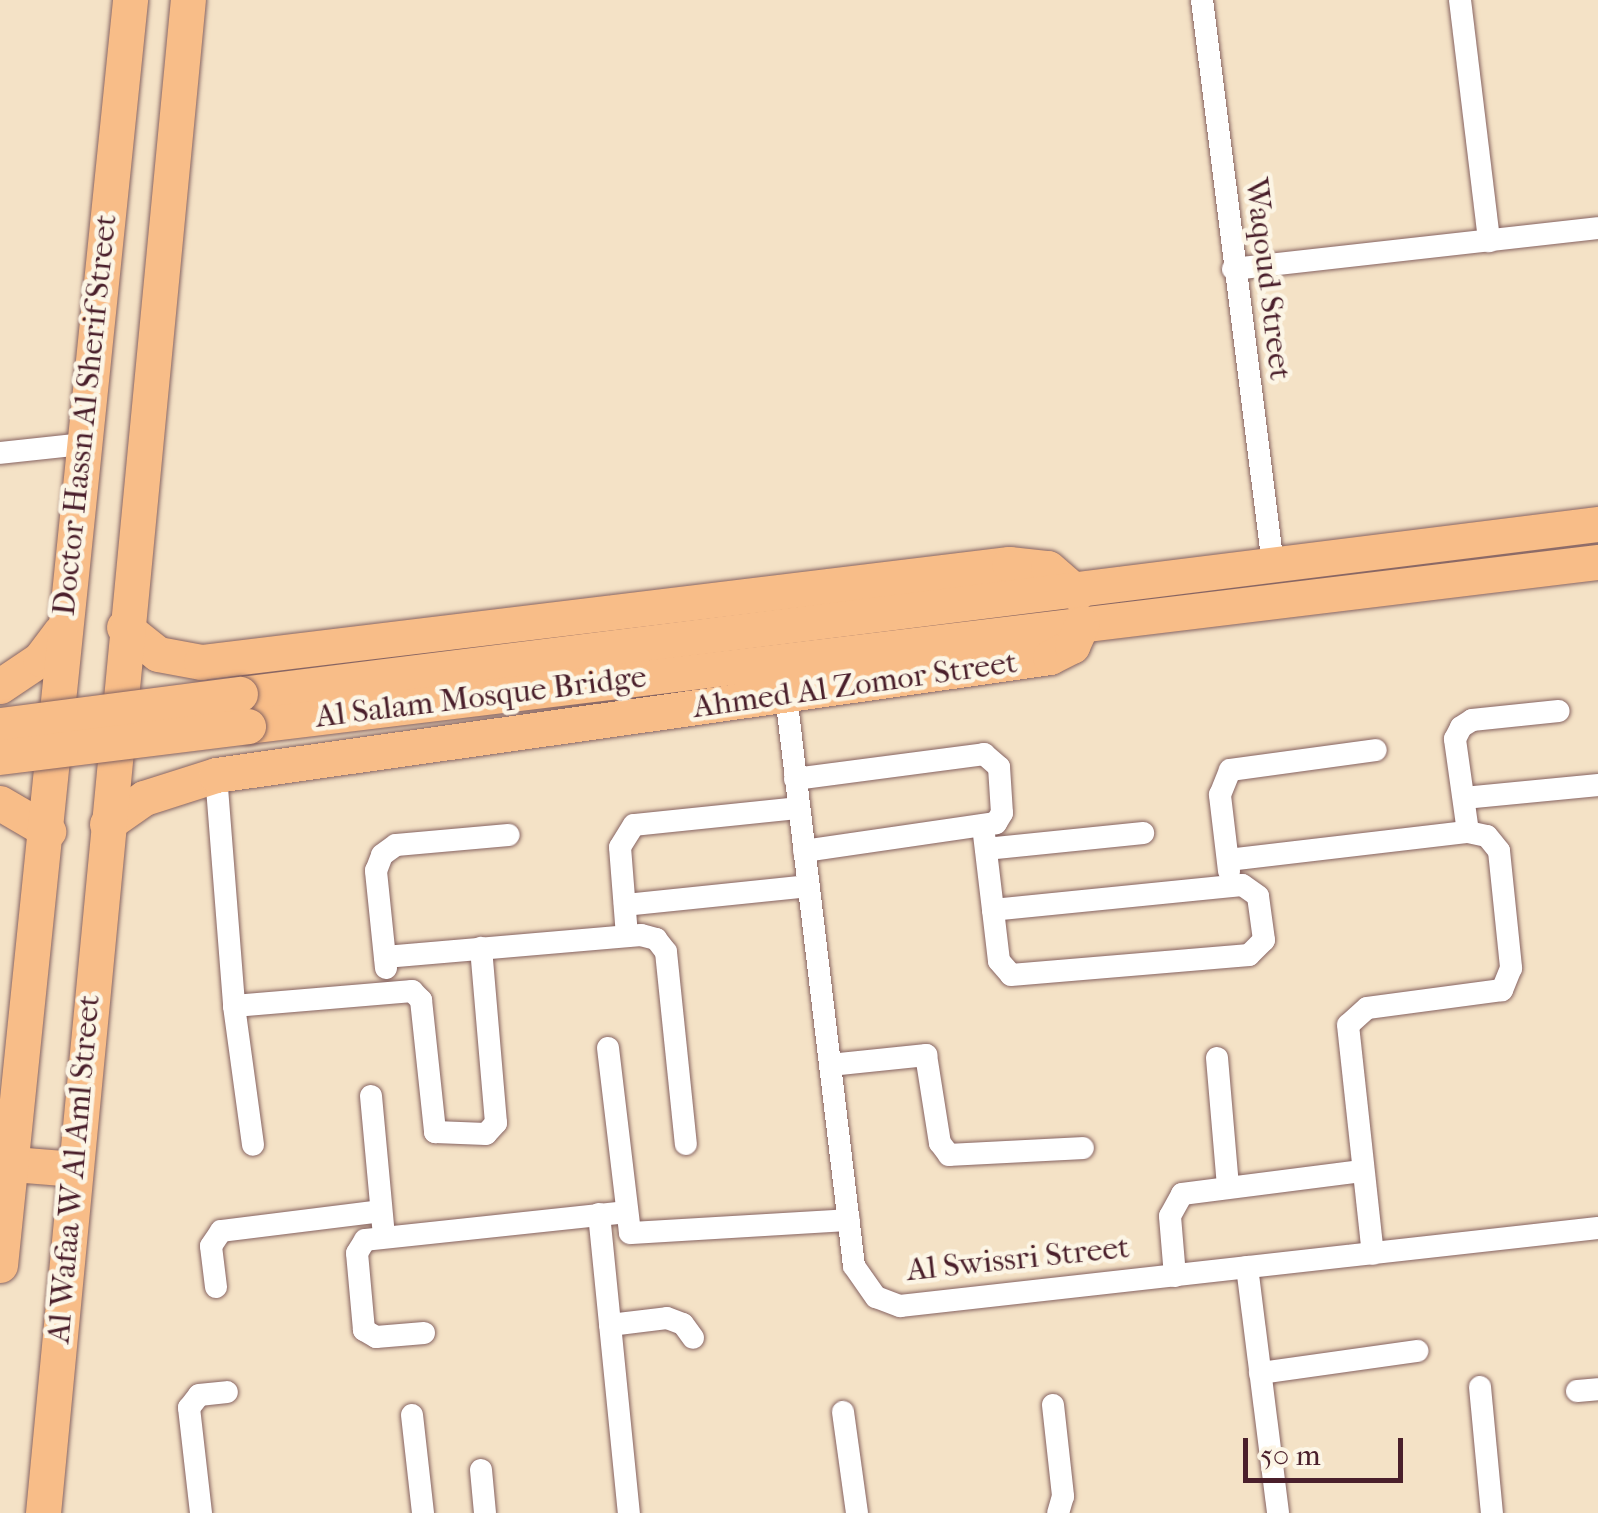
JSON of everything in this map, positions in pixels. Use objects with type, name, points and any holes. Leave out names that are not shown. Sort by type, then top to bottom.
[{"type":"main road","name":"Doctor Hassn Al Sherif Street","points":[[48,831],[60,632],[130,0]]},
{"type":"main road","name":"Doctor Hassn Al Sherif Street","points":[[107,824],[188,0]]},
{"type":"main road","points":[[1080,608],[1273,565],[1598,524]]},
{"type":"main road","points":[[1080,608],[1598,562]]},
{"type":"main road","points":[[124,628],[172,659],[225,659],[1009,564],[1048,568],[1080,608]]},
{"type":"main road","name":"Ahmed Al Zomor Street","points":[[107,824],[154,794],[216,775],[1050,657],[1072,646],[1080,608]]},
{"type":"main road","name":"Al Salam Mosque Bridge","points":[[0,724],[244,710],[1080,608]]},
{"type":"main road","points":[[0,686],[40,660],[60,632]]},
{"type":"main road","points":[[216,775],[196,736],[195,708],[206,680],[225,659]]},
{"type":"main road","name":"Al Salam Mosque Bridge","points":[[0,758],[244,710]]},
{"type":"main road","points":[[0,803],[48,831]]},
{"type":"main road","name":"Al Wafaa W Al Aml Street","points":[[42,1513],[107,824]]},
{"type":"main road","name":"Al Wafaa W Al Aml Street","points":[[0,1265],[48,831]]},
{"type":"main road","points":[[13,1164],[75,1170]]},
{"type":"street","name":"Waqoud Street","points":[[1202,0],[1273,565]]},
{"type":"street","points":[[1460,0],[1488,241]]},
{"type":"street","points":[[1233,269],[1598,228]]},
{"type":"street","points":[[0,452],[83,444]]},
{"type":"street","name":"Al Swissri Street","points":[[786,695],[848,1220],[858,1278],[876,1297],[900,1306],[1598,1228]]},
{"type":"street","points":[[1468,832],[1456,739],[1466,722],[1559,711]]},
{"type":"street","points":[[1231,886],[1220,795],[1230,770],[1376,750]]},
{"type":"street","points":[[795,779],[990,754],[999,767],[1002,813],[984,838],[999,961],[1017,976],[1255,954],[1264,940],[1258,896],[1249,887],[993,910]]},
{"type":"street","points":[[216,775],[234,1006],[252,1145]]},
{"type":"street","points":[[1464,798],[1598,785]]},
{"type":"street","points":[[627,936],[620,847],[634,825],[798,808]]},
{"type":"street","points":[[1228,860],[1468,832],[1487,836],[1499,852],[1511,976],[1495,994],[1367,1008],[1352,1016],[1347,1034],[1374,1254]]},
{"type":"street","points":[[804,851],[984,838],[1143,833]]},
{"type":"street","points":[[388,992],[376,871],[382,855],[396,846],[509,835]]},
{"type":"street","points":[[624,905],[808,886]]},
{"type":"street","points":[[384,957],[649,936],[666,952],[686,1144]]},
{"type":"street","points":[[234,1006],[412,990],[421,1000],[435,1132],[490,1132],[496,1122],[480,948]]},
{"type":"street","points":[[608,1048],[628,1230],[638,1235],[848,1220]]},
{"type":"street","points":[[830,1065],[926,1055],[940,1143],[949,1156],[1083,1148]]},
{"type":"street","points":[[1217,1058],[1228,1186]]},
{"type":"street","points":[[370,1096],[384,1236]]},
{"type":"street","points":[[1176,1276],[1170,1216],[1176,1200],[1189,1190],[1362,1171]]},
{"type":"street","points":[[216,1287],[211,1246],[221,1231],[381,1211]]},
{"type":"street","points":[[424,1333],[376,1337],[364,1330],[357,1253],[365,1240],[625,1212]]},
{"type":"street","points":[[599,1214],[630,1513]]},
{"type":"street","points":[[1247,1268],[1278,1513]]},
{"type":"street","points":[[610,1325],[676,1320],[692,1338]]},
{"type":"street","points":[[1260,1373],[1416,1351]]},
{"type":"street","points":[[1480,1388],[1492,1513]]},
{"type":"street","points":[[202,1513],[190,1408],[199,1395],[227,1392]]},
{"type":"street","points":[[1053,1406],[1063,1496],[1058,1513]]},
{"type":"street","points":[[843,1412],[857,1513]]},
{"type":"street","points":[[412,1415],[423,1512],[414,1513]]},
{"type":"street","points":[[481,1470],[485,1513]]}]
